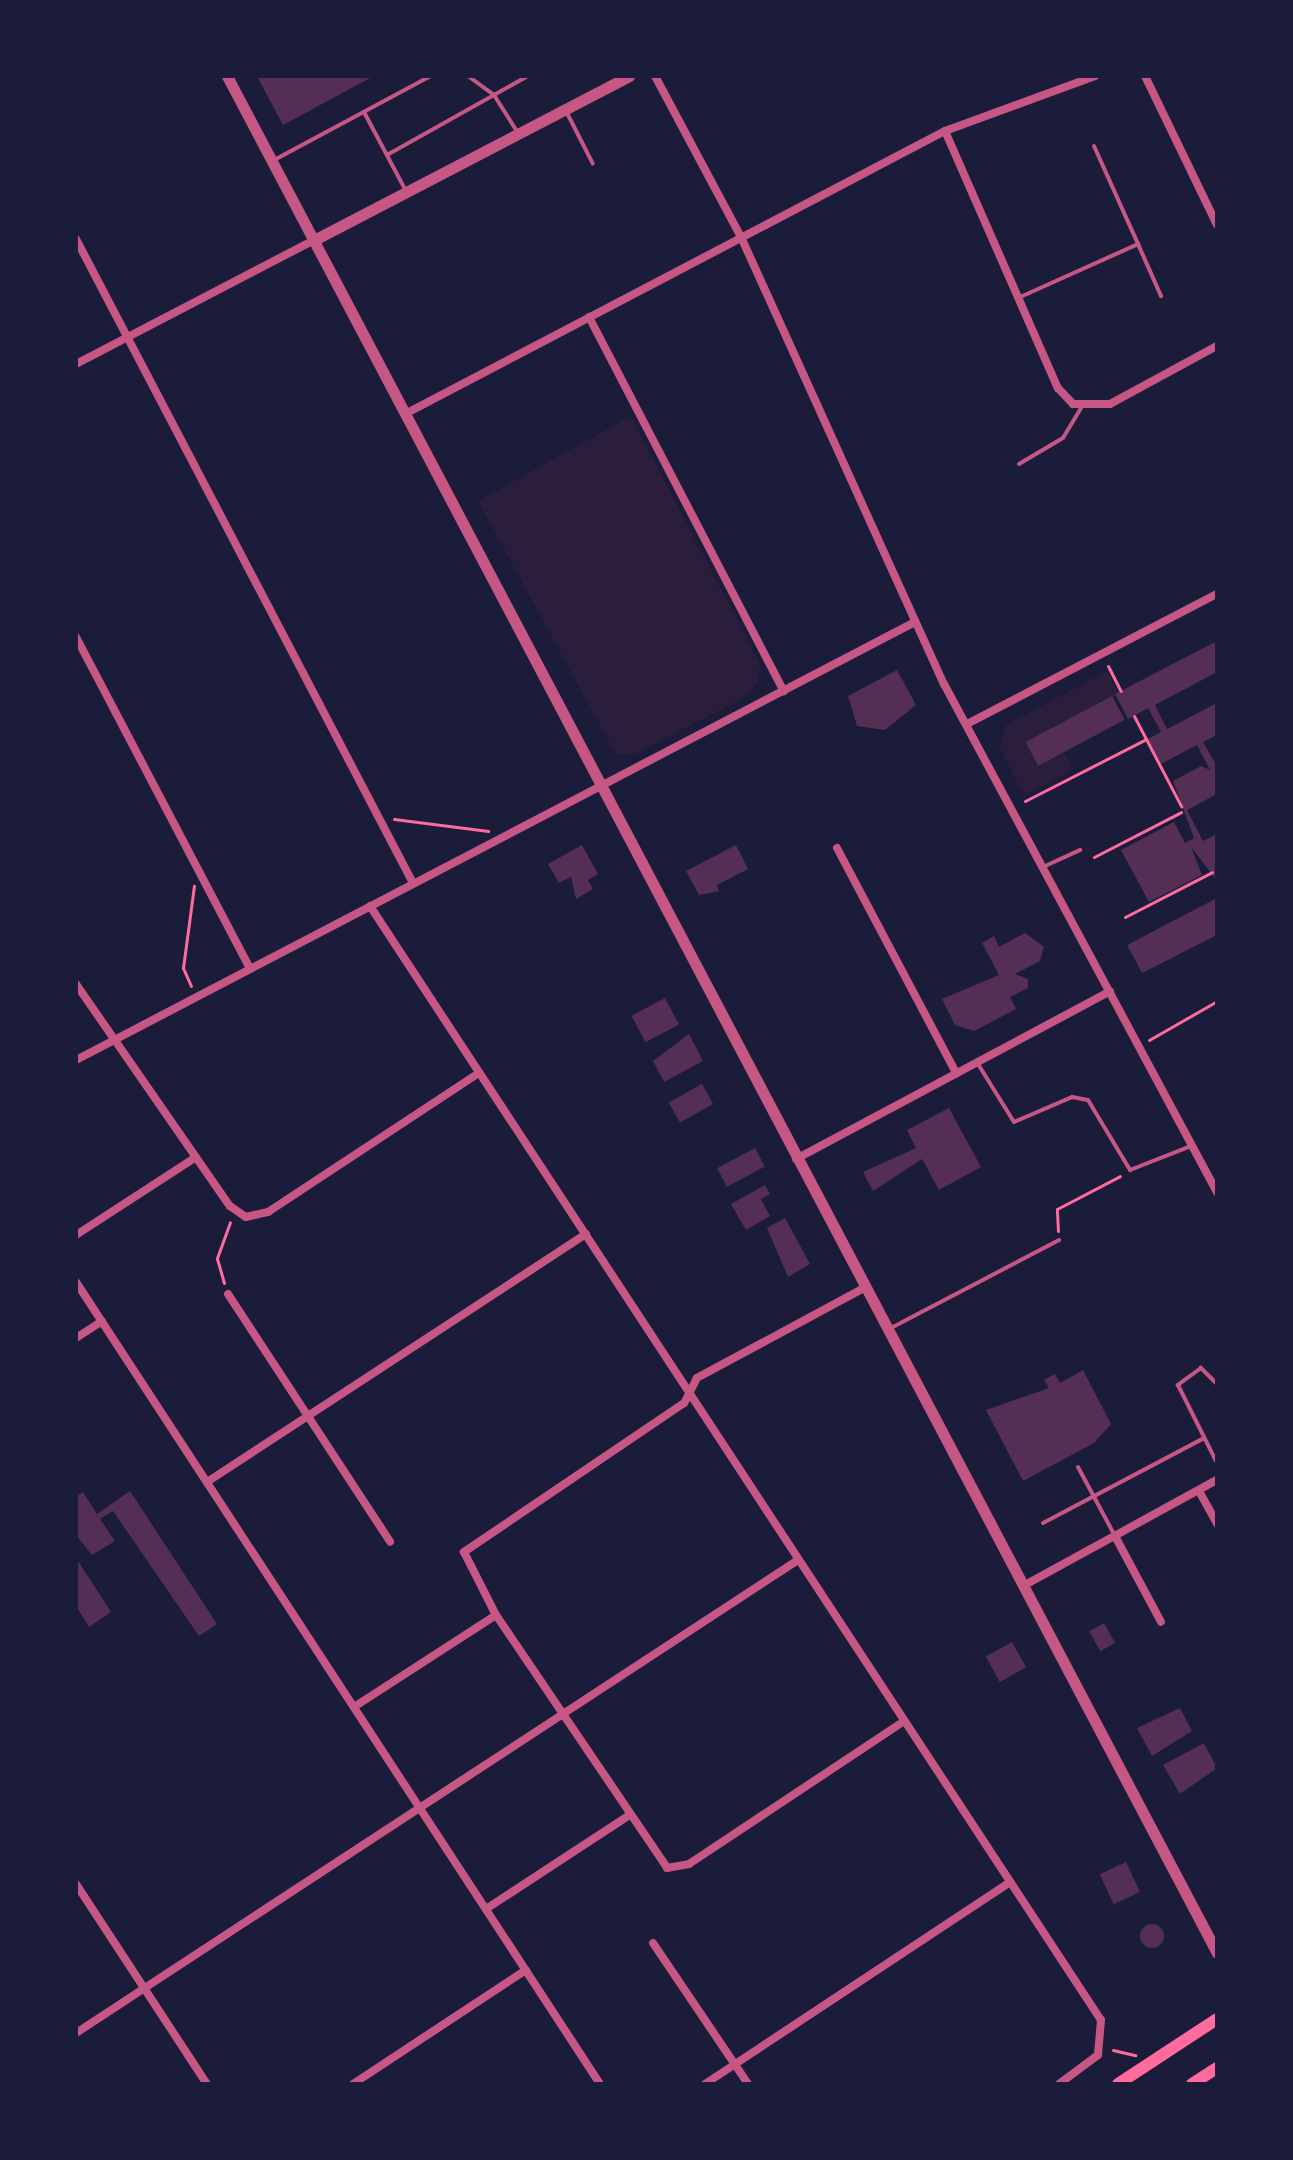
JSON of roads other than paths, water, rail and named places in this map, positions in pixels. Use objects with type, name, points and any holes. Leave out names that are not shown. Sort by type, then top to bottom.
[{"type":"main road","points":[[1118,2084],[1217,2019]]},
{"type":"main road","points":[[1192,2084],[1217,2068]]},
{"type":"street","points":[[227,76],[276,159],[405,414],[600,786],[1217,1953]]},
{"type":"street","points":[[76,364],[629,76]]},
{"type":"street","points":[[655,76],[741,237],[913,623],[1217,1192]]},
{"type":"street","points":[[405,414],[945,131],[1095,76]]},
{"type":"street","points":[[1145,76],[1217,225]]},
{"type":"street","points":[[945,131],[1058,388],[1081,408],[1110,404],[1217,346]]},
{"type":"street","points":[[76,239],[131,336],[413,883]]},
{"type":"street","points":[[589,317],[784,691]]},
{"type":"street","points":[[967,724],[1217,594]]},
{"type":"street","points":[[76,1060],[913,623]]},
{"type":"street","points":[[76,637],[250,969]]},
{"type":"street","points":[[837,848],[956,1073]]},
{"type":"street","points":[[370,906],[904,1721],[1104,2035],[1101,2049],[1059,2084]]},
{"type":"street","points":[[76,984],[196,1157],[246,1217],[268,1212],[479,1073]]},
{"type":"street","points":[[796,1159],[1110,991]]},
{"type":"street","points":[[76,1235],[196,1157]]},
{"type":"street","points":[[207,1482],[586,1234]]},
{"type":"street","points":[[76,1282],[600,2084]]},
{"type":"street","points":[[864,1288],[697,1378],[689,1394],[464,1552],[496,1615],[628,1816],[672,1870],[904,1721]]},
{"type":"street","points":[[228,1294],[390,1542]]},
{"type":"street","points":[[76,1338],[102,1321]]},
{"type":"street","points":[[1023,1586],[1116,1538],[1217,1480]]},
{"type":"street","points":[[1199,1491],[1217,1524]]},
{"type":"street","points":[[1116,1538],[1161,1622]]},
{"type":"street","points":[[76,2033],[798,1560]]},
{"type":"street","points":[[354,1707],[496,1615]]},
{"type":"street","points":[[486,1909],[628,1816]]},
{"type":"street","points":[[705,2084],[1009,1883]]},
{"type":"street","points":[[76,1884],[207,2084]]},
{"type":"street","points":[[653,1943],[748,2084]]},
{"type":"street","points":[[353,2084],[526,1970]]},
{"type":"lane","points":[[276,159],[431,76]]},
{"type":"lane","points":[[468,76],[494,95],[518,133]]},
{"type":"lane","points":[[387,155],[528,76]]},
{"type":"lane","points":[[565,109],[593,164]]},
{"type":"lane","points":[[363,111],[406,191]]},
{"type":"lane","points":[[1094,146],[1161,296]]},
{"type":"lane","points":[[1018,298],[1138,244]]},
{"type":"lane","points":[[1019,464],[1059,442],[1081,408]]},
{"type":"lane","points":[[1043,867],[1080,850]]},
{"type":"lane","points":[[977,1062],[1014,1122],[1072,1097],[1088,1100],[1130,1170],[1192,1145]]},
{"type":"lane","points":[[887,1330],[1059,1240]]},
{"type":"lane","points":[[1217,1384],[1201,1368],[1178,1385],[1217,1463]]},
{"type":"lane","points":[[1043,1523],[1204,1438]]},
{"type":"lane","points":[[1078,1467],[1116,1538]]}]
